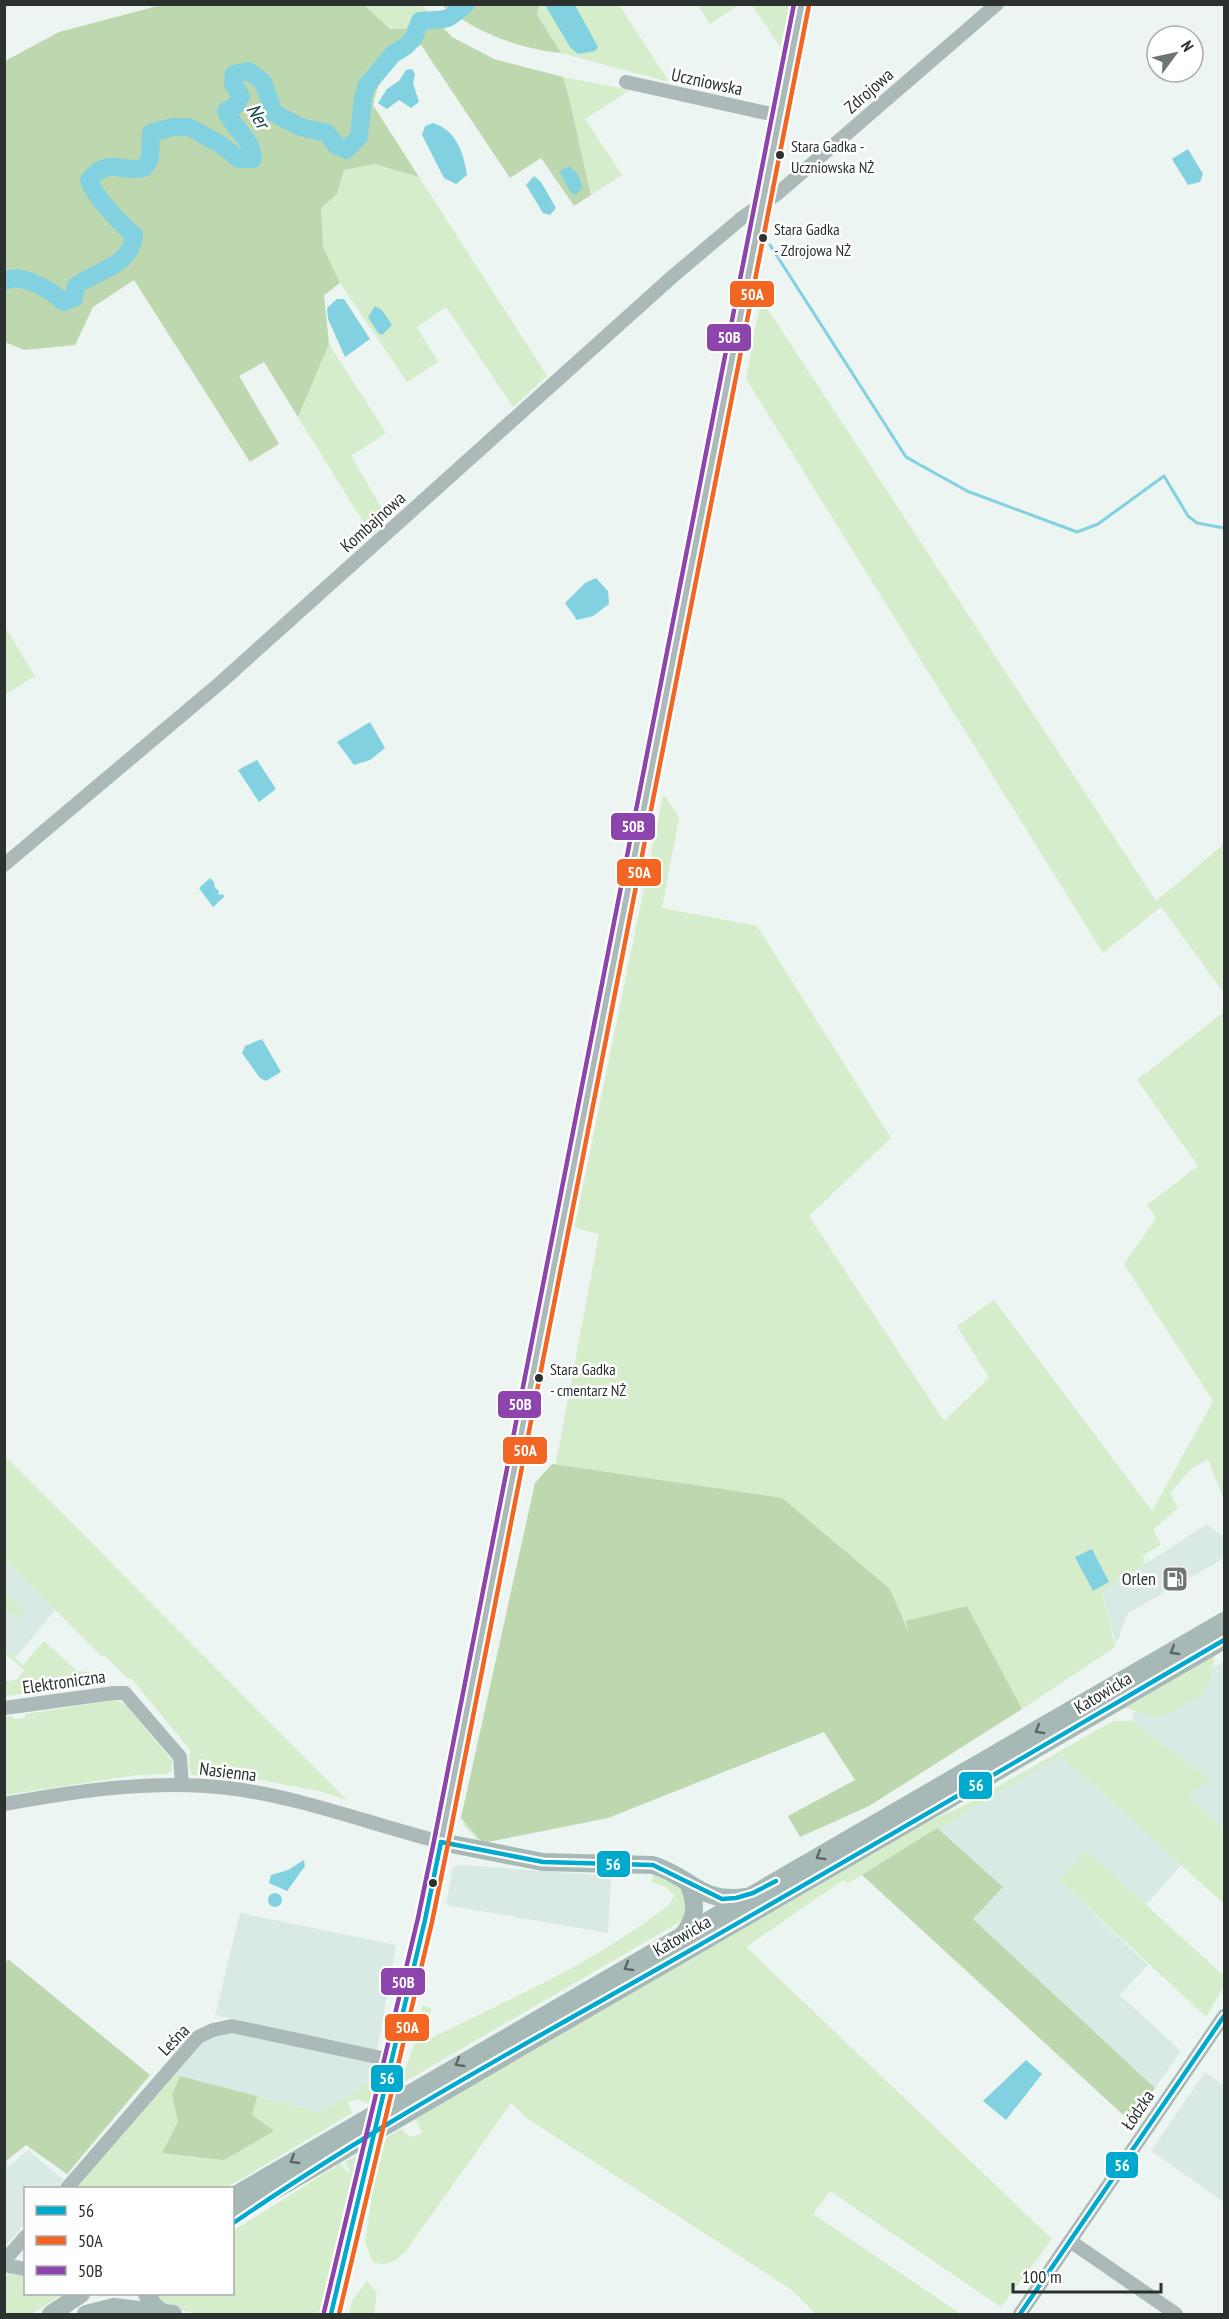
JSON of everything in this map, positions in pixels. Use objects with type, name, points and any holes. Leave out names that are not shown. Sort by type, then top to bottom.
[{"type":"main road","name":"Katowicka","points":[[234,2196],[345,2140],[683,1936],[1224,1621]]},
{"type":"main road","name":"Katowicka","points":[[433,2087],[796,1891],[1224,1640]]},
{"type":"main road","points":[[441,1842],[543,1862],[653,1864],[668,1869],[689,1885],[719,1899],[752,1896]]},
{"type":"main road","points":[[683,1936],[695,1913],[695,1900],[689,1885]]},
{"type":"main road","name":"Katowicka","points":[[234,2215],[310,2170],[345,2140]]},
{"type":"main road","points":[[234,2223],[310,2170]]},
{"type":"main road","points":[[51,2314],[80,2295]]},
{"type":"main road","points":[[78,2314],[107,2295]]},
{"type":"main road","points":[[148,2295],[153,2305],[167,2313]]},
{"type":"main road","points":[[86,2314],[114,2307],[167,2313]]},
{"type":"street","points":[[331,2314],[441,1842],[802,4]]},
{"type":"street","name":"Zdrojowa","points":[[763,202],[777,194],[997,4]]},
{"type":"street","name":"Uczniowska","points":[[626,82],[780,116]]},
{"type":"street","name":"Kombajnowa","points":[[4,865],[212,691],[672,277],[763,202]]},
{"type":"street","name":"Elektroniczna","points":[[4,1708],[114,1693],[125,1694],[180,1757],[182,1785]]},
{"type":"street","name":"Nasienna","points":[[4,1804],[120,1788],[182,1785],[257,1793],[346,1813],[441,1842]]},
{"type":"street","name":"Łódzka","points":[[1020,2314],[1224,2016]]},
{"type":"street","name":"Leśna","points":[[68,2187],[198,2037],[213,2030],[232,2026],[392,2060]]},
{"type":"street","points":[[24,2238],[4,2263],[24,2268]]},
{"type":"street","points":[[1070,2241],[1176,2314]]},
{"type":"shaded area","points":[[4,1455],[107,1558],[56,1609],[15,1658],[5,1649]]},
{"type":"shaded area","points":[[1207,1524],[1224,1537],[1224,1558],[1128,1613],[1116,1645],[1102,1592]]},
{"type":"shaded area","points":[[1224,1661],[1224,1830],[1187,1796],[1211,1780],[1131,1723],[1134,1712]]},
{"type":"shaded area","points":[[1060,1755],[1181,1865],[1146,1905],[1087,1851],[1059,1880],[1148,1965],[1120,1995],[1181,2051],[1155,2088],[973,1919],[1003,1887],[937,1828]]},
{"type":"shaded area","points":[[462,1865],[611,1876],[608,1933],[446,1905],[453,1867]]},
{"type":"shaded area","points":[[240,1913],[396,1945],[377,2051],[215,2015]]},
{"type":"shaded area","points":[[229,2031],[372,2062],[369,2084],[320,2112],[173,2074],[204,2038]]},
{"type":"shaded area","points":[[1205,2072],[1224,2086],[1224,2202],[1151,2151]]},
{"type":"shaded area","points":[[28,2150],[64,2180],[57,2187],[24,2187],[24,2224],[5,2247],[5,2161],[10,2166]]},
{"type":"green space","points":[[161,5],[364,5],[390,29],[406,29],[415,17],[429,13],[452,37],[494,59],[563,77],[591,195],[574,206],[541,158],[510,178],[421,45],[402,57],[389,69],[379,84],[373,105],[419,177],[374,164],[344,170],[337,194],[321,208],[323,247],[340,283],[324,295],[329,344],[298,417],[264,362],[239,376],[279,444],[250,462],[134,280],[93,307],[75,345],[24,350],[5,342],[5,61],[59,32]]},
{"type":"green space","points":[[364,5],[422,5],[429,13],[415,17],[406,29],[390,29]]},
{"type":"green space","points":[[442,5],[539,5],[537,14],[561,53],[529,48],[498,38],[455,15]]},
{"type":"green space","points":[[539,5],[619,5],[669,82],[561,53],[537,13]]},
{"type":"green space","points":[[698,5],[739,5],[710,24]]},
{"type":"green space","points":[[752,5],[790,5],[780,47]]},
{"type":"green space","points":[[563,77],[630,90],[585,119],[622,175],[591,195],[571,106]]},
{"type":"green space","points":[[374,164],[419,177],[547,376],[513,407],[446,307],[417,327],[438,362],[407,382],[340,283],[323,247],[321,208],[337,194],[344,170]]},
{"type":"green space","points":[[761,299],[1156,901],[1224,844],[1224,993],[1161,907],[1103,953],[746,379]]},
{"type":"green space","points":[[329,344],[386,433],[351,456],[388,519],[372,536],[298,417]]},
{"type":"green space","points":[[5,627],[35,676],[6,694],[4,691]]},
{"type":"green space","points":[[663,796],[666,797],[679,818],[662,908],[757,926],[891,1138],[809,1216],[944,1421],[989,1378],[957,1326],[994,1300],[1152,1511],[1213,1401],[1124,1264],[1156,1218],[1147,1205],[1198,1166],[1137,1080],[1224,1012],[1224,1500],[1208,1459],[1191,1469],[1170,1493],[1178,1508],[1153,1530],[1161,1544],[1143,1556],[1145,1564],[1102,1592],[1115,1647],[1022,1709],[967,1606],[906,1622],[928,1688],[591,1819],[478,1840],[463,1825],[537,1486],[556,1463],[599,1234],[576,1228],[575,1225]]},
{"type":"green space","points":[[5,1456],[347,1800],[319,1791],[212,1771],[211,1776],[192,1775],[189,1769],[190,1750],[131,1678],[127,1678],[104,1655],[102,1657],[5,1559]]},
{"type":"green space","points":[[552,1464],[782,1498],[890,1589],[909,1634],[906,1621],[967,1606],[1022,1709],[869,1806],[800,1837],[788,1816],[855,1780],[824,1732],[608,1818],[483,1843],[461,1818],[535,1483]]},
{"type":"green space","points":[[4,1591],[25,1612],[18,1619],[5,1610]]},
{"type":"green space","points":[[44,1641],[77,1671],[89,1672],[93,1683],[32,1692],[32,1682],[24,1683],[27,1693],[5,1696],[5,1681],[17,1680],[24,1670],[5,1653],[5,1649],[23,1665]]},
{"type":"green space","points":[[1215,1655],[1209,1683],[1200,1695],[1174,1711],[1157,1717],[1125,1708]]},
{"type":"green space","points":[[117,1700],[127,1706],[172,1761],[172,1770],[167,1774],[137,1775],[5,1795],[5,1717],[25,1718],[25,1714]]},
{"type":"green space","points":[[1113,1721],[1131,1721],[1211,1780],[1188,1796],[1224,1830],[1224,1904],[1060,1755],[862,1875],[848,1883],[843,1880],[746,1947],[1052,2239],[1001,2307],[830,2191],[813,2214],[961,2314],[816,2314],[792,2290],[528,2119],[511,2103],[405,2252],[386,2264],[372,2261],[365,2242],[374,2183],[386,2138],[401,2129],[411,2137],[423,2133],[415,2119],[930,1821],[967,1804]]},
{"type":"green space","points":[[937,1828],[1003,1887],[973,1919],[1155,2088],[1132,2123],[862,1875]]},
{"type":"green space","points":[[1087,1851],[1224,1976],[1224,1986],[1206,2017],[1059,1880]]},
{"type":"green space","points":[[653,1871],[688,1893],[683,1920],[399,2085],[413,2048],[422,2006],[431,2008],[425,2041],[520,1995],[613,1944],[670,1904],[674,1895],[666,1887],[652,1882]]},
{"type":"green space","points":[[8,1959],[150,2075],[67,2174],[26,2145],[5,2162],[4,1967]]},
{"type":"green space","points":[[372,2062],[381,2065],[382,2071],[374,2100],[367,2103],[357,2099],[348,2102],[352,2113],[228,2187],[75,2187],[173,2074],[180,2076],[174,2105],[182,2126],[224,2160],[257,2096],[320,2112],[368,2084]]},
{"type":"green space","points":[[180,2076],[257,2096],[252,2115],[274,2131],[224,2160],[162,2153],[178,2122],[172,2095]]},
{"type":"green space","points":[[360,2153],[322,2314],[197,2314],[160,2305],[153,2295],[234,2295],[234,2230],[341,2163],[347,2173],[350,2170],[345,2162]]},
{"type":"green space","points":[[9,2272],[24,2274],[24,2295],[60,2295],[32,2314],[5,2314],[5,2276]]},
{"type":"green space","points":[[367,2281],[377,2294],[374,2314],[349,2314],[352,2301]]},
{"type":"water","points":[[545,5],[575,5],[598,47],[595,51],[578,54],[570,47]]},
{"type":"water","points":[[412,69],[415,74],[413,83],[419,102],[411,108],[399,100],[387,109],[378,103],[387,89],[399,81],[406,70]]},
{"type":"water","points":[[433,123],[448,131],[458,143],[467,175],[456,184],[444,178],[422,135],[425,126]]},
{"type":"water","points":[[1188,149],[1203,174],[1200,182],[1188,185],[1172,159]]},
{"type":"water","points":[[569,166],[577,173],[583,187],[576,195],[571,193],[559,171]]},
{"type":"water","points":[[534,176],[541,182],[556,208],[550,215],[543,213],[526,185]]},
{"type":"water","points":[[337,299],[344,299],[370,339],[345,357],[328,319],[327,308]]},
{"type":"water","points":[[375,306],[382,310],[392,325],[382,335],[378,333],[368,317]]},
{"type":"water","points":[[596,578],[608,591],[609,604],[593,616],[577,620],[565,603],[585,583]]},
{"type":"water","points":[[370,722],[385,748],[370,760],[354,765],[337,742]]},
{"type":"water","points":[[257,760],[276,789],[259,802],[238,770]]},
{"type":"water","points":[[210,878],[219,891],[218,895],[223,894],[224,897],[213,907],[199,888]]},
{"type":"water","points":[[262,1039],[281,1072],[266,1081],[260,1078],[242,1053],[245,1046]]},
{"type":"water","points":[[1092,1549],[1109,1582],[1093,1591],[1075,1557]]},
{"type":"water","points":[[304,1860],[305,1866],[287,1891],[269,1883],[271,1875],[288,1870]]},
{"type":"water","points":[[272,1893],[278,1893],[282,1900],[278,1907],[272,1907],[268,1903],[268,1897]]},
{"type":"water","points":[[1026,2060],[1042,2074],[1006,2120],[983,2101]]},
{"type":"waterway","name":"Ner","points":[[4,281],[11,279],[27,281],[51,292],[63,302],[74,298],[76,286],[120,261],[131,246],[134,235],[102,201],[89,180],[109,167],[144,168],[150,159],[151,133],[173,127],[189,127],[221,145],[239,159],[253,159],[246,140],[226,111],[236,105],[241,96],[233,84],[234,74],[248,71],[263,82],[274,113],[300,127],[327,133],[336,145],[346,150],[359,137],[363,97],[367,85],[393,54],[406,46],[414,37],[420,21],[445,19],[466,4]]},
{"type":"waterway","points":[[770,245],[906,457],[967,491],[1077,532],[1098,524],[1164,476],[1188,516],[1197,523],[1224,528]]},
{"type":"transit line","name":"50B","points":[[324,2312],[418,1918],[434,1841],[794,4]]},
{"type":"transit line","name":"50A","points":[[339,2314],[432,1922],[448,1844],[809,5]]},
{"type":"transit line","name":"56","points":[[234,2223],[400,2116],[823,1874],[1224,1640]]},
{"type":"transit line","name":"56","points":[[441,1842],[543,1862],[653,1865],[722,1899],[753,1893],[776,1881]]},
{"type":"transit line","name":"56","points":[[331,2314],[425,1920],[441,1842]]},
{"type":"transit line","name":"56","points":[[1020,2314],[1224,2016]]},
{"type":"place","name":"Stara Gadka - Uczniowska NŻ","points":[[780,155]]},
{"type":"place","name":"Stara Gadka - Zdrojowa NŻ","points":[[763,238]]},
{"type":"place","name":"Stara Gadka - cmentarz NŻ","points":[[539,1378]]},
{"type":"place","name":"Orlen","points":[[1175,1579]]}]
